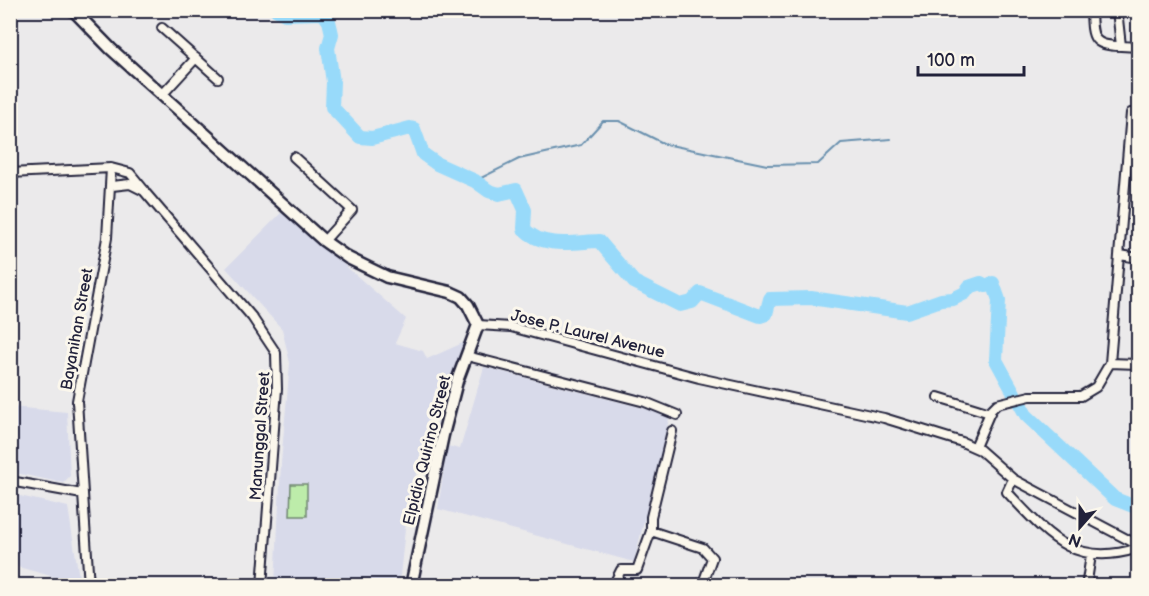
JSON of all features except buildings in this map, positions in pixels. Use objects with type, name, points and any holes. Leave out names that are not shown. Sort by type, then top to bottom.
[{"type":"street","points":[[73,10],[162,95],[324,240],[348,258],[387,277],[450,292],[461,297],[468,305],[478,325]]},
{"type":"street","points":[[1091,10],[1092,34],[1096,41],[1105,46],[1138,47]]},
{"type":"street","points":[[1117,10],[1121,46]]},
{"type":"street","points":[[162,28],[218,78]]},
{"type":"street","points":[[162,95],[196,58]]},
{"type":"street","points":[[1131,113],[1110,363],[1096,387],[1088,394],[1068,398],[1030,396],[997,404],[990,413],[975,447],[1014,478],[1138,547]]},
{"type":"street","points":[[294,157],[352,210],[324,240]]},
{"type":"street","points":[[10,173],[111,168],[130,173],[130,184],[111,186]]},
{"type":"street","name":"Bayanihan Street","points":[[89,585],[77,401],[79,379],[107,238],[111,168]]},
{"type":"street","name":"Manunggal Street","points":[[130,173],[140,182],[144,191],[252,317],[276,353],[277,389],[262,585]]},
{"type":"street","name":"Manunggal Street","points":[[130,184],[144,191]]},
{"type":"street","points":[[1120,255],[1138,258]]},
{"type":"street","name":"Elpidio Quirino Street","points":[[411,585],[442,435],[478,325]]},
{"type":"street","name":"Jose P. Laurel Avenue","points":[[478,325],[511,327],[699,378],[877,416],[975,447]]},
{"type":"street","points":[[467,356],[645,402],[677,415]]},
{"type":"street","points":[[1110,363],[1138,364]]},
{"type":"street","points":[[938,398],[990,413]]},
{"type":"street","points":[[613,585],[621,570],[637,570],[651,531],[651,517],[672,431]]},
{"type":"street","points":[[1014,478],[1007,492],[1035,524],[1070,549],[1091,555],[1120,554],[1138,547]]},
{"type":"street","points":[[10,481],[82,494]]},
{"type":"street","points":[[651,531],[703,548],[710,553],[712,558],[702,585]]},
{"type":"street","points":[[1087,581],[1091,555]]},
{"type":"shaded area","points":[[283,211],[406,319],[395,343],[423,351],[427,359],[465,342],[447,393],[436,388],[430,409],[406,520],[399,585],[275,585],[281,463],[290,363],[282,329],[226,268]]},
{"type":"shaded area","points":[[484,367],[670,415],[634,562],[438,509],[447,446],[460,449]]},
{"type":"shaded area","points":[[11,407],[67,412],[70,476],[63,483],[11,472]]},
{"type":"shaded area","points":[[11,494],[68,507],[80,584],[11,565]]},
{"type":"green space","points":[[291,484],[307,484],[307,516],[290,516]]},
{"type":"waterway","points":[[277,10],[285,14],[323,13],[329,21],[332,34],[328,48],[333,82],[332,107],[360,137],[372,138],[410,128],[414,129],[423,154],[437,164],[475,181],[489,191],[499,194],[516,190],[525,210],[524,229],[532,235],[549,242],[559,243],[599,241],[634,282],[680,305],[692,302],[700,293],[760,316],[766,314],[770,299],[811,298],[907,312],[941,300],[953,299],[965,293],[969,287],[981,283],[986,286],[993,283],[999,300],[996,360],[1026,415],[1115,499],[1138,508]]},
{"type":"waterway","points":[[475,181],[519,159],[581,145],[603,121],[619,121],[665,144],[767,165],[818,164],[841,143],[891,139]]}]
